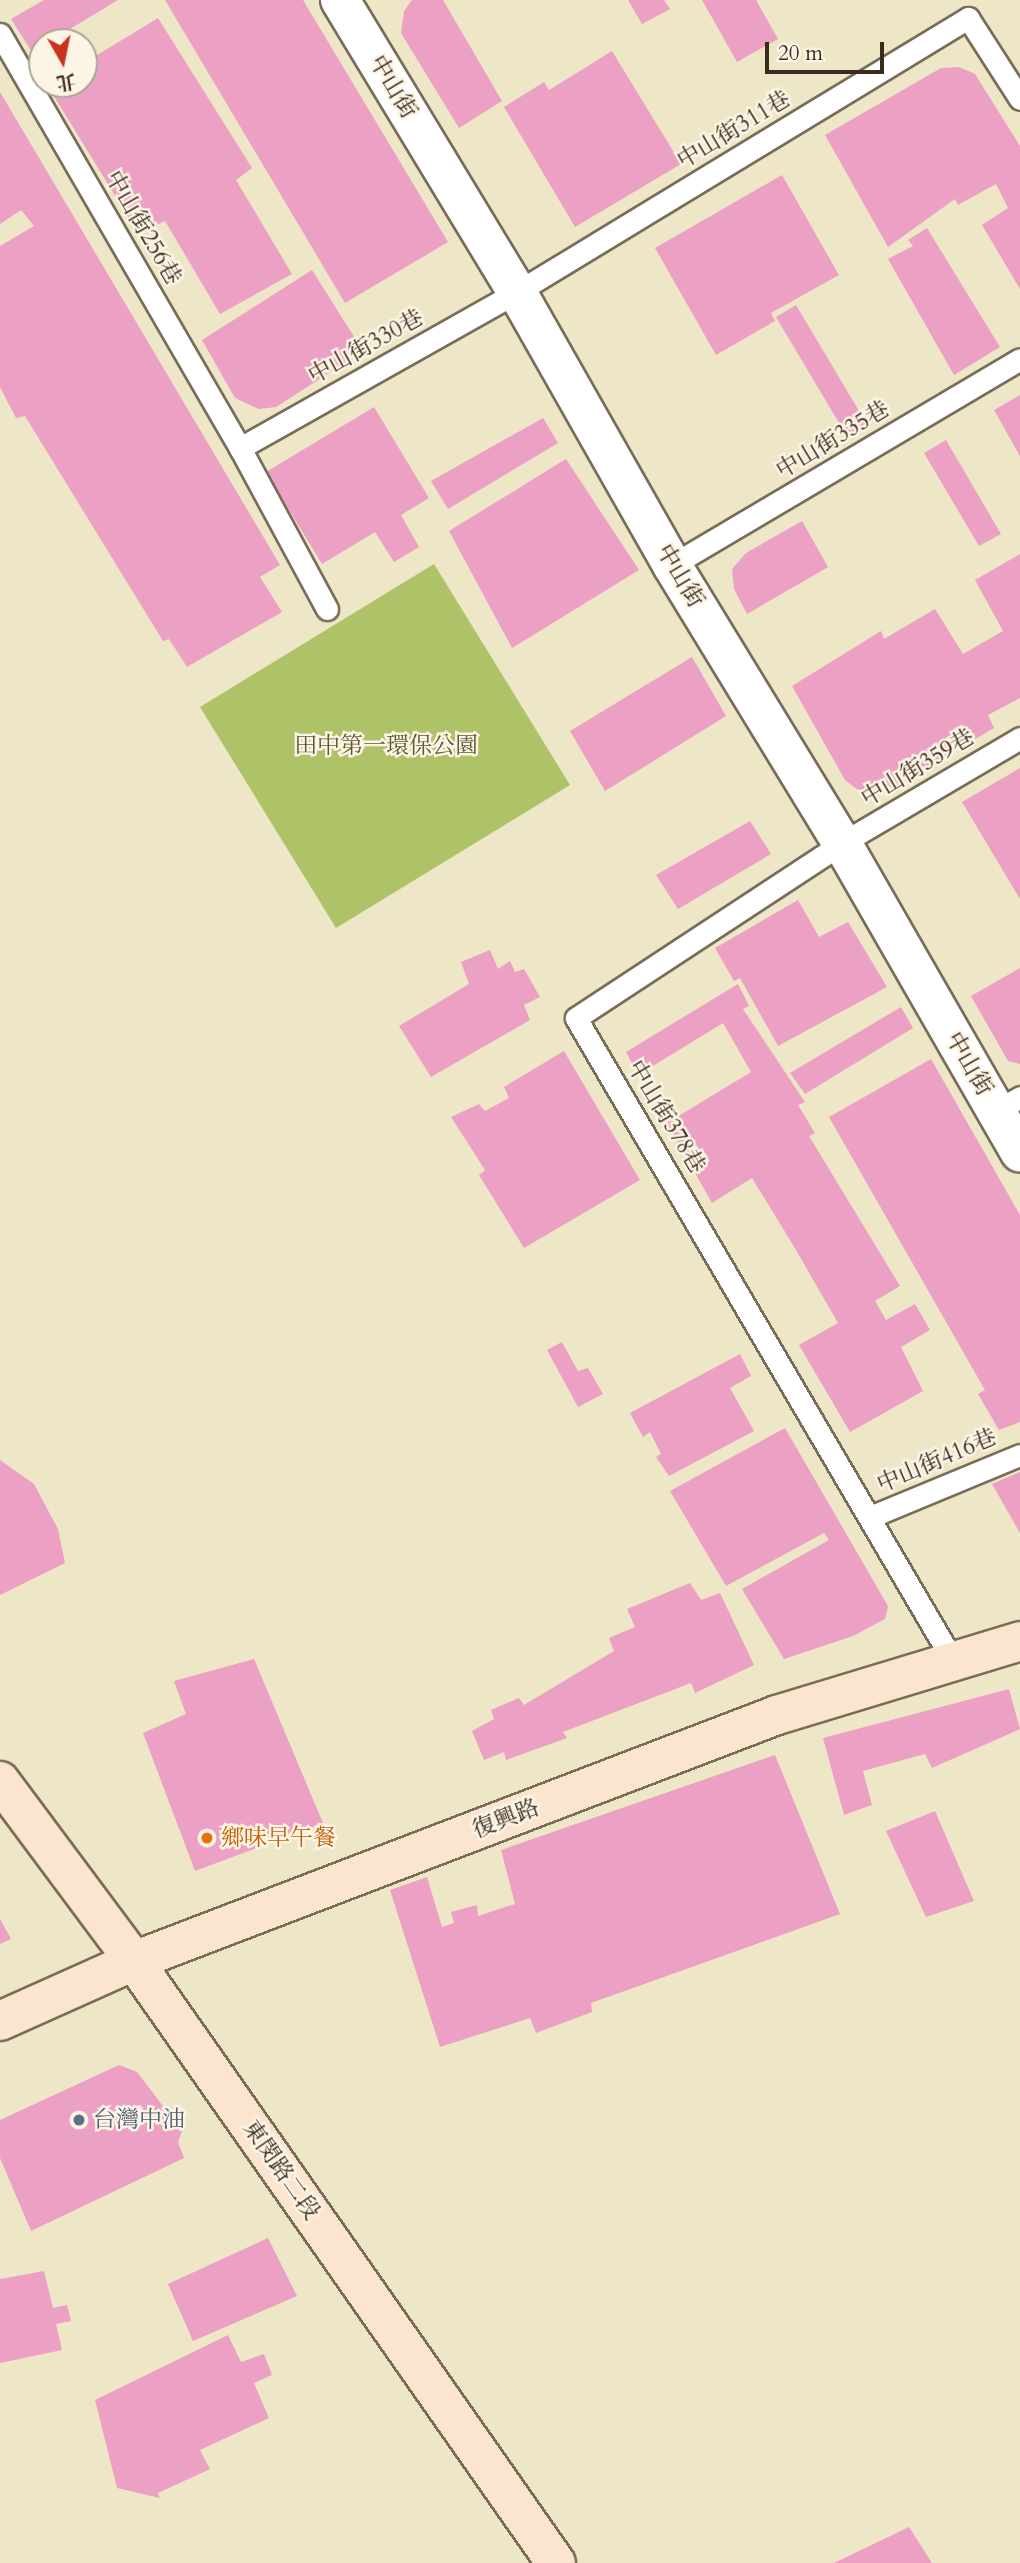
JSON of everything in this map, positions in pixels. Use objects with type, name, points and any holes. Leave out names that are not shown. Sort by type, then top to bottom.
[{"type":"street","name":"中山街","points":[[344,1],[517,292],[672,565],[842,843],[1008,1104],[1020,1152]]},
{"type":"street","name":"復興路","points":[[0,2021],[134,1961],[777,1715],[952,1659],[1020,1641]]},
{"type":"street","name":"東閔路二段","points":[[0,1782],[134,1961],[556,2563]]},
{"type":"lane","name":"中山街311巷","points":[[517,292],[963,9],[1020,99]]},
{"type":"lane","name":"中山街256巷","points":[[0,34],[240,448],[327,610]]},
{"type":"lane","name":"中山街330巷","points":[[240,448],[517,292]]},
{"type":"lane","name":"中山街335巷","points":[[672,565],[1020,359]]},
{"type":"lane","name":"中山街359巷","points":[[842,843],[1020,738]]},
{"type":"lane","name":"中山街378巷","points":[[842,843],[576,1018],[870,1517]]},
{"type":"lane","name":"中山街416巷","points":[[952,1659],[870,1517],[1020,1455]]},
{"type":"green space","name":"田中第一環保公園","points":[[434,564],[570,785],[336,928],[200,707]]},
{"type":"building","points":[[44,0],[118,0],[72,28],[28,28],[28,46],[11,19]]},
{"type":"building","points":[[165,0],[303,0],[448,242],[345,303]]},
{"type":"building","points":[[412,0],[443,0],[502,101],[459,128],[401,33],[404,11]]},
{"type":"building","points":[[628,0],[664,0],[670,9],[642,24]]},
{"type":"building","points":[[702,0],[756,0],[778,39],[737,62]]},
{"type":"building","points":[[158,18],[252,168],[236,180],[292,274],[220,314],[165,221],[138,233],[55,98],[98,98],[98,54]]},
{"type":"building","points":[[612,51],[681,164],[575,227],[504,107],[544,82],[549,90]]},
{"type":"building","points":[[959,67],[975,74],[1020,146],[1020,289],[982,225],[1008,208],[996,184],[958,205],[955,199],[888,247],[825,135],[941,68]]},
{"type":"building","points":[[0,92],[280,565],[260,577],[282,612],[187,667],[169,639],[163,641],[25,416],[16,418],[0,387],[0,246],[34,226],[21,210],[0,224]]},
{"type":"building","points":[[782,175],[839,275],[771,313],[775,321],[716,355],[655,248]]},
{"type":"building","points":[[927,228],[1000,347],[954,375],[888,259],[913,246],[908,240]]},
{"type":"building","points":[[312,270],[363,351],[276,407],[259,409],[235,398],[202,340]]},
{"type":"building","points":[[796,305],[868,426],[848,438],[776,317]]},
{"type":"building","points":[[1020,395],[1020,456],[994,410]]},
{"type":"building","points":[[374,407],[429,498],[401,515],[419,547],[394,562],[375,532],[322,564],[266,472]]},
{"type":"building","points":[[543,418],[558,443],[448,509],[431,481]]},
{"type":"building","points":[[946,440],[1001,534],[979,546],[924,453]]},
{"type":"building","points":[[566,459],[639,570],[512,648],[449,531]]},
{"type":"building","points":[[802,521],[828,567],[747,614],[734,589],[732,569],[746,553]]},
{"type":"building","points":[[1020,554],[1020,698],[988,715],[994,728],[888,790],[858,790],[845,780],[792,686],[881,631],[884,639],[935,609],[963,654],[1003,631],[975,580]]},
{"type":"building","points":[[692,657],[726,716],[605,791],[570,731]]},
{"type":"building","points":[[1020,768],[1020,899],[962,802]]},
{"type":"building","points":[[750,821],[771,854],[678,909],[656,875]]},
{"type":"building","points":[[798,900],[819,937],[848,922],[887,987],[778,1046],[740,978],[734,981],[715,948]]},
{"type":"building","points":[[490,950],[498,969],[510,961],[515,972],[524,969],[540,997],[524,1005],[530,1020],[431,1077],[399,1026],[469,984],[461,962]]},
{"type":"building","points":[[1020,968],[1020,1064],[1008,1061],[971,996]]},
{"type":"building","points":[[738,984],[749,1006],[743,1009],[805,1102],[798,1105],[815,1133],[809,1136],[900,1286],[875,1301],[886,1320],[915,1304],[930,1330],[901,1347],[923,1391],[850,1432],[799,1345],[838,1323],[796,1250],[752,1178],[712,1203],[667,1123],[751,1072],[723,1023],[638,1075],[626,1052]]},
{"type":"building","points":[[901,1007],[913,1028],[805,1094],[790,1073]]},
{"type":"building","points":[[564,1051],[640,1180],[524,1248],[479,1175],[485,1170],[451,1117],[479,1104],[485,1111],[509,1098],[504,1087]]},
{"type":"building","points":[[931,1059],[1020,1215],[1020,1422],[999,1430],[978,1394],[985,1390],[829,1117]]},
{"type":"building","points":[[562,1342],[578,1371],[588,1368],[603,1394],[578,1407],[547,1350]]},
{"type":"building","points":[[740,1354],[751,1376],[730,1388],[754,1431],[669,1476],[656,1457],[661,1454],[650,1432],[643,1437],[630,1413]]},
{"type":"building","points":[[785,1428],[888,1606],[885,1619],[853,1636],[784,1659],[742,1589],[829,1540],[824,1533],[726,1586],[670,1491]]},
{"type":"building","points":[[0,1460],[34,1484],[58,1529],[65,1563],[0,1595]]},
{"type":"building","points":[[1020,1472],[1020,1533],[992,1484]]},
{"type":"building","points":[[690,1583],[701,1600],[720,1593],[754,1665],[695,1693],[691,1683],[563,1732],[567,1738],[506,1760],[504,1752],[484,1760],[472,1731],[494,1719],[491,1710],[519,1698],[524,1705],[614,1651],[609,1638],[635,1627],[627,1609]]},
{"type":"building","points":[[254,1659],[323,1823],[195,1871],[143,1733],[186,1714],[174,1681]]},
{"type":"building","points":[[1009,1689],[1020,1729],[932,1768],[925,1754],[863,1771],[872,1805],[844,1815],[823,1738]]},
{"type":"building","points":[[775,1755],[840,1914],[591,2003],[592,2012],[536,2033],[530,2018],[440,2047],[390,1890],[427,1877],[442,1927],[454,1923],[451,1912],[477,1905],[478,1916],[515,1904],[501,1850]]},
{"type":"building","points":[[935,1811],[974,1901],[926,1917],[886,1831]]},
{"type":"building","points":[[0,1919],[11,1939],[0,1944]]},
{"type":"building","points":[[119,2065],[137,2072],[182,2131],[178,2142],[184,2158],[31,2231],[0,2158],[0,2120]]},
{"type":"building","points":[[268,2238],[297,2296],[193,2341],[168,2284]]},
{"type":"building","points":[[44,2271],[53,2308],[67,2305],[71,2321],[56,2324],[62,2350],[0,2363],[0,2279]]},
{"type":"building","points":[[228,2335],[241,2362],[264,2354],[272,2375],[254,2383],[269,2418],[200,2450],[210,2469],[158,2493],[160,2498],[117,2488],[95,2400]]},
{"type":"building","points":[[909,2527],[932,2563],[834,2563]]},
{"type":"place","name":"鄉味早午餐","points":[[207,1838]]},
{"type":"place","name":"台灣中油","points":[[79,2120]]}]
